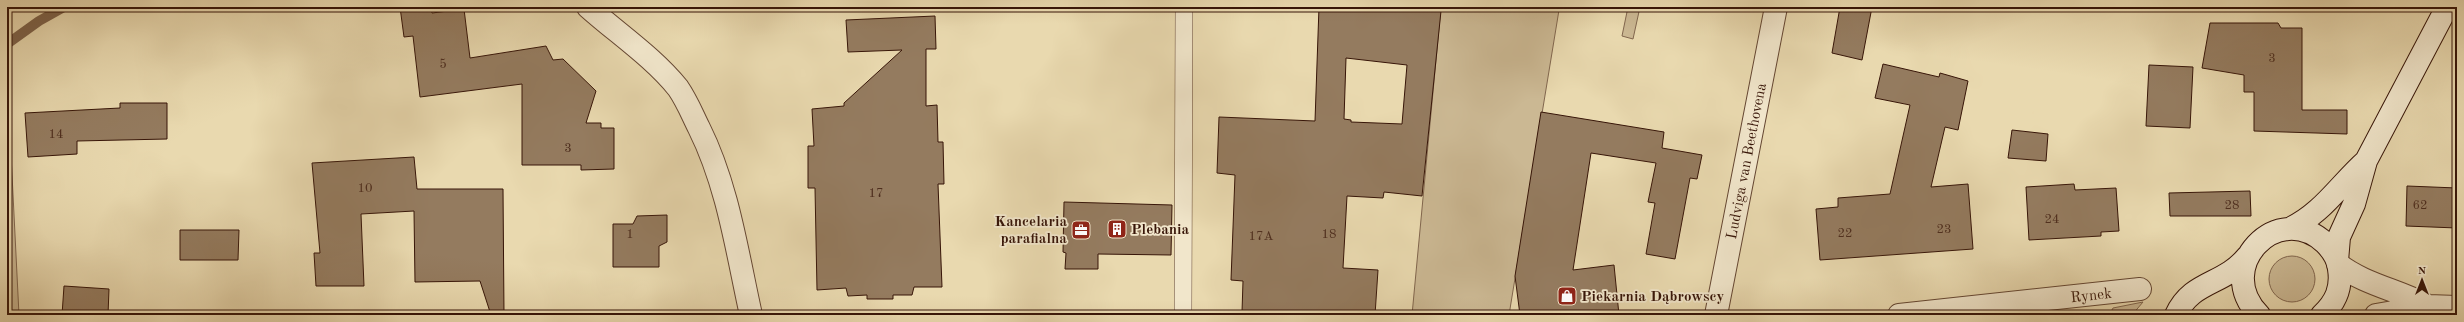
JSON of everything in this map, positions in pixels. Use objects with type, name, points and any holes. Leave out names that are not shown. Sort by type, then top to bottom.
[{"type":"street","points":[[588,7],[658,68],[677,87],[691,107],[707,143],[722,186],[751,315]]},
{"type":"street","name":"Ludviga van Beethovena","points":[[1716,315],[1776,7]]},
{"type":"street","points":[[2322,315],[2332,306],[2337,296],[2340,285],[2338,262],[2339,237],[2354,204],[2366,161],[2447,7]]},
{"type":"street","points":[[2289,229],[2312,217],[2321,209],[2351,174],[2366,161]]},
{"type":"street","points":[[2176,315],[2187,297],[2231,273],[2247,257],[2254,246],[2264,237],[2276,231],[2289,229],[2302,230],[2321,240],[2329,246],[2338,262],[2351,274],[2368,282],[2398,291],[2428,306]]},
{"type":"street","points":[[2247,257],[2243,269],[2244,290],[2252,308],[2259,315]]},
{"type":"street","name":"Rynek","points":[[1899,315],[2140,289]]},
{"type":"street","points":[[2376,315],[2428,306],[2457,307]]},
{"type":"lane","points":[[1183,315],[1184,7]]},
{"type":"shaded area","points":[[1441,7],[1541,7],[1559,10],[1509,315],[1412,315]]},
{"type":"shaded area","points":[[1628,7],[1640,7],[1633,39],[1622,36]]},
{"type":"shaded area","points":[[7,74],[19,315],[7,315]]},
{"type":"shaded area","points":[[2297,256],[2309,262],[2314,270],[2314,288],[2309,296],[2301,301],[2287,302],[2275,296],[2270,288],[2269,274],[2275,262],[2283,257]]},
{"type":"shaded area","points":[[2143,302],[2132,315],[2109,315],[2113,308]]},
{"type":"building","points":[[400,7],[431,7],[432,13],[464,9],[470,58],[546,46],[553,60],[563,59],[596,91],[586,123],[601,123],[601,128],[614,128],[614,169],[581,170],[581,165],[522,165],[522,84],[420,97],[413,36],[404,37]]},
{"type":"building","points":[[1319,7],[1392,7],[1441,11],[1422,196],[1384,192],[1383,198],[1347,196],[1343,268],[1378,270],[1375,315],[1242,312],[1243,281],[1231,280],[1235,175],[1217,173],[1219,117],[1315,121]],"holes":[[[1346,58],[1407,65],[1402,124],[1351,122],[1351,120],[1344,119]]]},
{"type":"building","points":[[1840,7],[1872,7],[1862,60],[1832,53]]},
{"type":"building","points":[[935,16],[936,49],[926,49],[926,106],[937,105],[938,142],[943,142],[944,184],[938,184],[942,287],[914,287],[912,295],[893,295],[893,299],[867,299],[867,295],[848,296],[846,288],[817,290],[815,188],[808,188],[808,146],[814,146],[812,109],[844,106],[844,103],[902,50],[848,52],[846,20]]},
{"type":"building","points":[[2210,23],[2278,23],[2281,28],[2302,28],[2302,110],[2347,110],[2347,134],[2254,131],[2254,92],[2244,92],[2244,75],[2202,68]]},
{"type":"building","points":[[1883,64],[1939,77],[1940,73],[1968,81],[1958,130],[1945,127],[1931,187],[1968,184],[1973,249],[1820,260],[1816,209],[1838,207],[1838,198],[1890,194],[1910,105],[1875,98]]},
{"type":"building","points":[[2149,65],[2193,67],[2190,128],[2146,126]]},
{"type":"building","points":[[120,103],[167,103],[167,139],[77,141],[77,154],[28,157],[25,113],[120,108]]},
{"type":"building","points":[[1541,112],[1664,132],[1662,148],[1702,155],[1697,179],[1690,178],[1675,259],[1646,254],[1655,203],[1648,202],[1656,163],[1591,153],[1573,270],[1614,265],[1619,315],[1520,315],[1515,276]]},
{"type":"building","points":[[2012,130],[2048,134],[2046,161],[2008,158]]},
{"type":"building","points":[[414,157],[417,189],[503,189],[504,315],[491,315],[480,281],[415,282],[414,211],[361,214],[364,286],[316,286],[314,253],[320,253],[312,163]]},
{"type":"building","points":[[2074,184],[2075,190],[2116,188],[2119,231],[2101,232],[2101,236],[2029,240],[2026,187]]},
{"type":"building","points":[[2407,186],[2457,188],[2457,228],[2406,226]]},
{"type":"building","points":[[2250,191],[2251,216],[2170,216],[2169,193]]},
{"type":"building","name":"Plebania","points":[[1064,202],[1172,205],[1171,255],[1098,254],[1098,269],[1065,269],[1066,253],[1063,252]]},
{"type":"building","points":[[667,215],[667,242],[659,246],[659,267],[613,267],[613,224],[633,224],[637,216]]},
{"type":"building","points":[[180,230],[239,230],[238,260],[180,260]]},
{"type":"building","points":[[64,286],[109,289],[108,315],[62,315]]},
{"type":"waterway","points":[[7,44],[39,21],[64,7]]},
{"type":"place","name":"Plebania","points":[[1117,229]]},
{"type":"place","name":"Kancelaria parafialna","points":[[1081,230]]},
{"type":"place","name":"Piekarnia Dąbrowscy","points":[[1567,296]]}]
